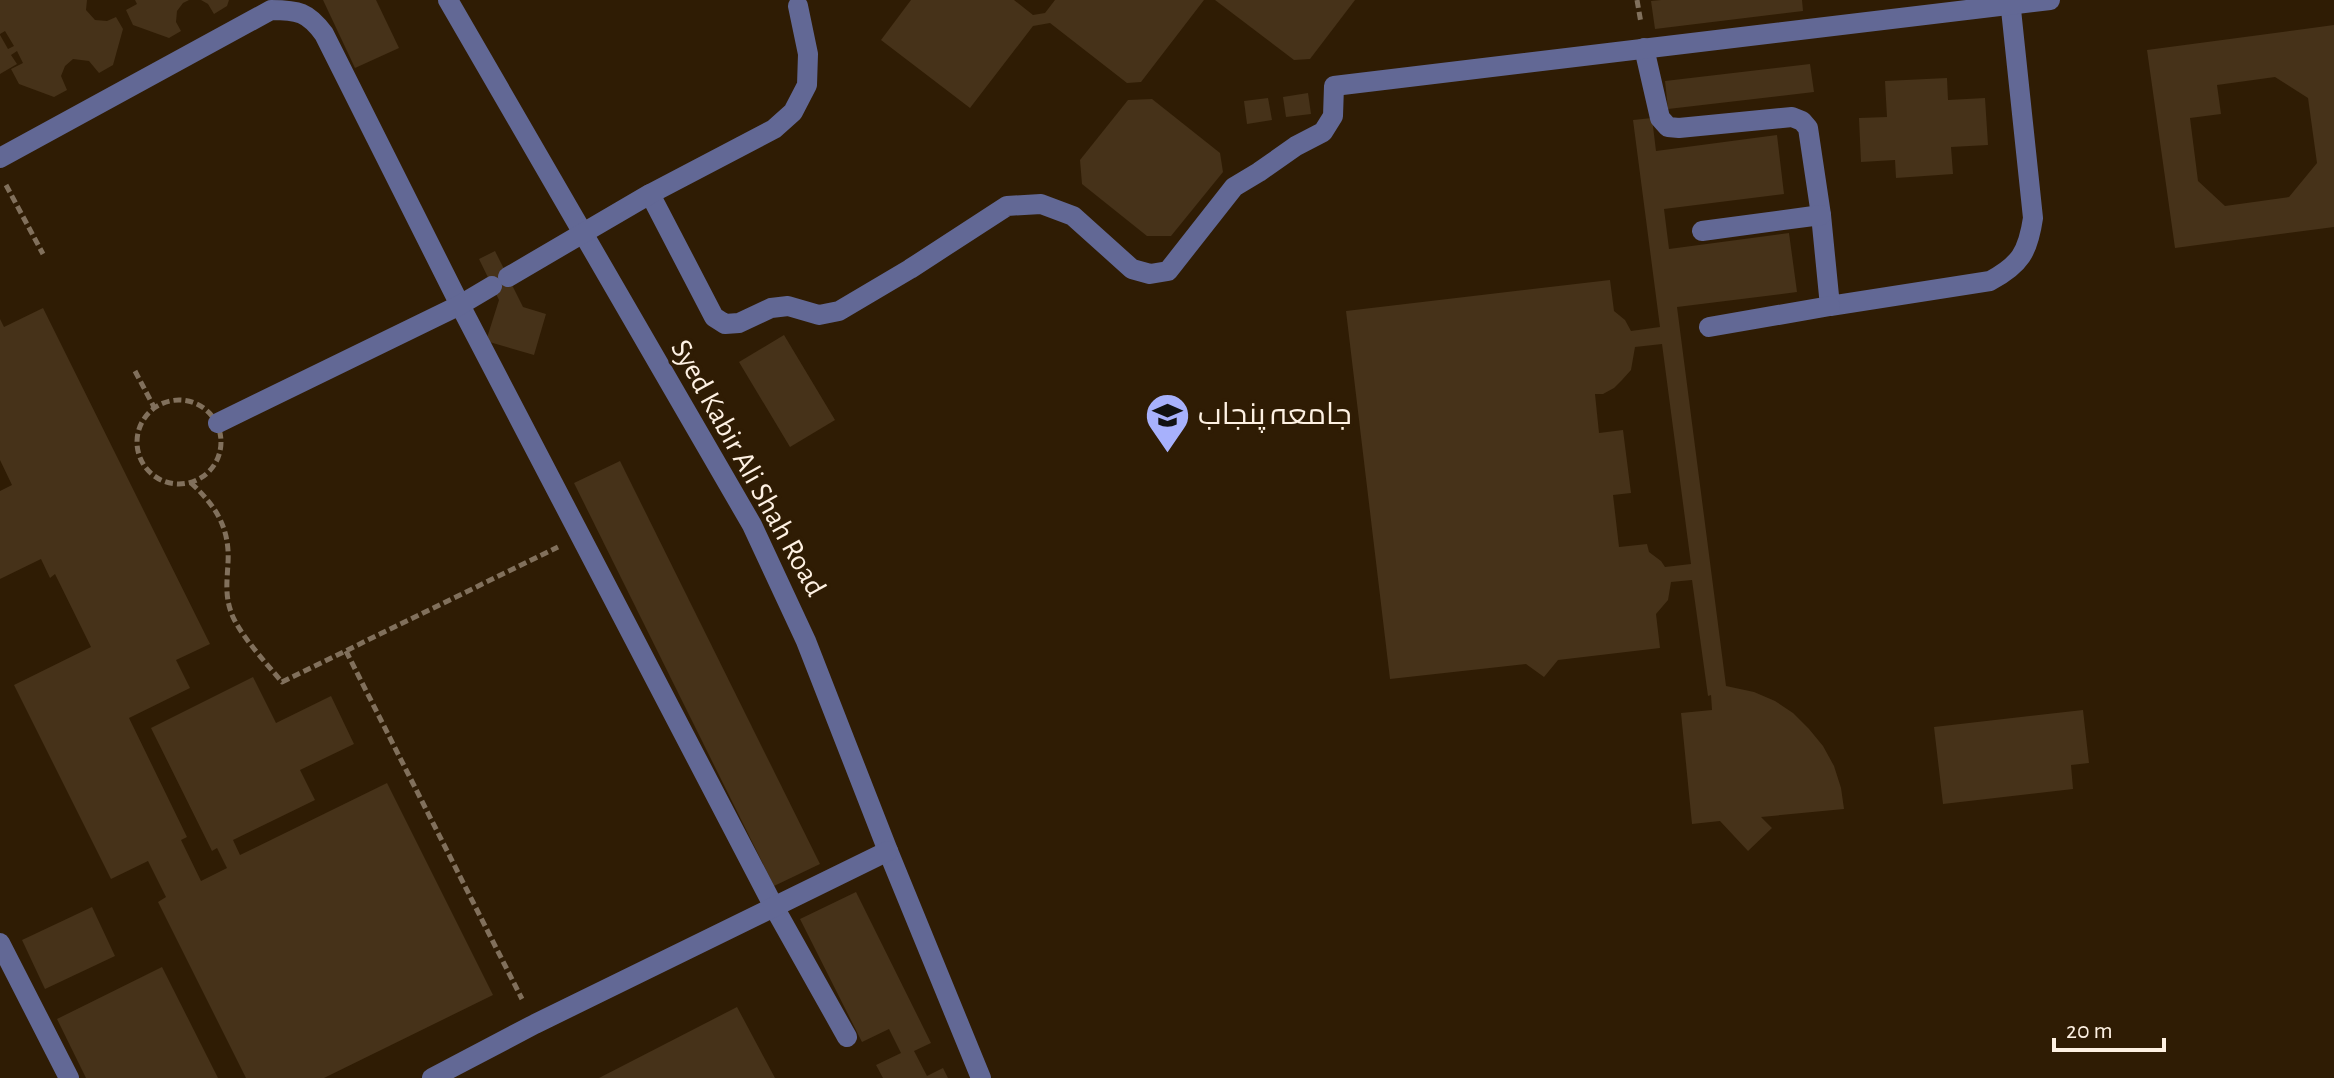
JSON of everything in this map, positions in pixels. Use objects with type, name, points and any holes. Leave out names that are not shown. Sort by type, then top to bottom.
[{"type":"street","name":"Syed Kabir Ali Shah Road","points":[[448,0],[752,525],[806,641],[981,1078]]},
{"type":"street","points":[[650,194],[714,317],[725,324],[739,323],[771,308],[788,306],[819,315],[839,311],[1007,206],[1041,204],[1073,216],[1132,269],[1150,274],[1168,271],[1234,187],[1323,132],[1333,116],[1334,86],[2050,0]]},
{"type":"street","points":[[1709,327],[1990,281],[2008,271],[2020,259],[2030,240],[2033,218],[2010,3]]},
{"type":"street","points":[[218,423],[460,305],[650,194],[774,129],[793,112],[807,85],[808,54],[798,6]]},
{"type":"street","points":[[0,158],[271,10],[294,10],[313,19],[324,34],[460,305],[774,907],[847,1037]]},
{"type":"street","points":[[1644,48],[1660,118],[1668,127],[1792,117],[1808,128],[1830,306]]},
{"type":"street","points":[[1702,231],[1821,215]]},
{"type":"street","points":[[432,1078],[535,1024],[888,851]]},
{"type":"street","points":[[0,943],[69,1078]]},
{"type":"path","points":[[0,174],[43,254]]},
{"type":"path","points":[[135,371],[154,407]]},
{"type":"path","points":[[182,399],[209,411],[218,423],[222,437],[221,452],[215,465],[204,476],[191,483],[176,484],[162,481],[149,473],[136,447],[137,431],[154,407],[167,400],[182,399]]},
{"type":"path","points":[[191,483],[209,500],[224,528],[229,546],[225,591],[232,616],[282,682],[580,536]]},
{"type":"path","points":[[346,651],[535,1024]]},
{"type":"building","points":[[0,0],[87,0],[86,10],[95,20],[107,21],[116,17],[123,29],[113,65],[99,73],[89,61],[73,59],[65,66],[61,76],[67,90],[54,97],[19,84],[11,69],[23,63],[17,51],[11,55],[17,64],[0,74],[0,35],[8,49],[14,46],[5,31],[0,34]]},
{"type":"building","points":[[135,0],[189,0],[177,11],[176,22],[181,31],[169,38],[133,25],[126,10],[137,4]]},
{"type":"building","points":[[201,0],[229,0],[227,6],[214,14],[208,4]]},
{"type":"building","points":[[323,0],[376,0],[399,48],[355,68]]},
{"type":"building","points":[[911,0],[1014,0],[1033,15],[1045,13],[1055,0],[1204,0],[1141,82],[1127,83],[1050,23],[1033,26],[970,108],[881,40]]},
{"type":"building","points":[[1215,0],[1355,0],[1310,59],[1294,60]]},
{"type":"building","points":[[1802,0],[1803,11],[1655,29],[1651,1]]},
{"type":"building","points":[[2334,25],[2334,227],[2175,248],[2147,50]],"holes":[[[2275,77],[2308,98],[2317,163],[2289,197],[2225,206],[2198,181],[2190,118],[2221,114],[2217,85]]]},
{"type":"building","points":[[1810,64],[1814,92],[1668,109],[1665,81]]},
{"type":"building","points":[[1947,78],[1948,100],[1985,98],[1988,145],[1951,147],[1953,174],[1896,178],[1895,160],[1861,162],[1859,118],[1887,117],[1885,81]]},
{"type":"building","points":[[1308,93],[1311,114],[1286,117],[1283,97]]},
{"type":"building","points":[[1268,98],[1272,120],[1247,124],[1244,101]]},
{"type":"building","points":[[1152,99],[1220,153],[1223,172],[1171,236],[1147,236],[1082,184],[1080,160],[1128,100]]},
{"type":"building","points":[[1652,118],[1656,151],[1777,135],[1784,194],[1664,209],[1669,249],[1789,233],[1797,292],[1677,307],[1726,686],[1754,692],[1775,701],[1809,729],[1834,766],[1844,809],[1761,817],[1772,828],[1748,851],[1720,821],[1692,824],[1681,713],[1712,710],[1692,580],[1671,582],[1668,600],[1656,614],[1660,648],[1558,660],[1544,677],[1526,664],[1390,679],[1346,311],[1610,280],[1614,311],[1625,320],[1631,331],[1660,327],[1633,120]],"holes":[[[1662,344],[1691,564],[1665,567],[1649,552],[1647,544],[1619,547],[1613,495],[1631,493],[1623,430],[1599,433],[1595,394],[1603,394],[1614,388],[1631,370],[1635,347]]]},
{"type":"building","points":[[495,251],[523,307],[546,314],[534,355],[486,341],[499,300],[479,259]]},
{"type":"building","points":[[43,308],[210,644],[176,660],[190,688],[129,718],[187,837],[181,840],[201,881],[227,868],[217,848],[212,851],[151,728],[253,677],[276,723],[331,696],[354,744],[300,770],[315,800],[233,840],[240,855],[387,783],[493,995],[324,1078],[246,1078],[158,902],[166,897],[148,861],[111,879],[14,685],[91,647],[55,574],[50,578],[41,559],[0,579],[0,491],[12,485],[0,460],[0,319],[4,327]]},
{"type":"building","points":[[784,335],[835,420],[790,447],[739,362]]},
{"type":"building","points":[[620,461],[820,864],[774,886],[574,483]]},
{"type":"building","points":[[2083,710],[2089,763],[2071,765],[2073,789],[1943,804],[1934,727]]},
{"type":"building","points":[[856,892],[931,1043],[914,1051],[927,1076],[943,1068],[948,1078],[883,1078],[876,1065],[901,1053],[889,1029],[862,1042],[800,919]]},
{"type":"building","points":[[92,907],[115,956],[45,989],[22,940]]},
{"type":"building","points":[[162,967],[218,1078],[86,1078],[57,1019]]},
{"type":"building","points":[[737,1007],[775,1078],[599,1078]]},
{"type":"place","name":"جامعہ پنجاب","points":[[1167,454]]}]
